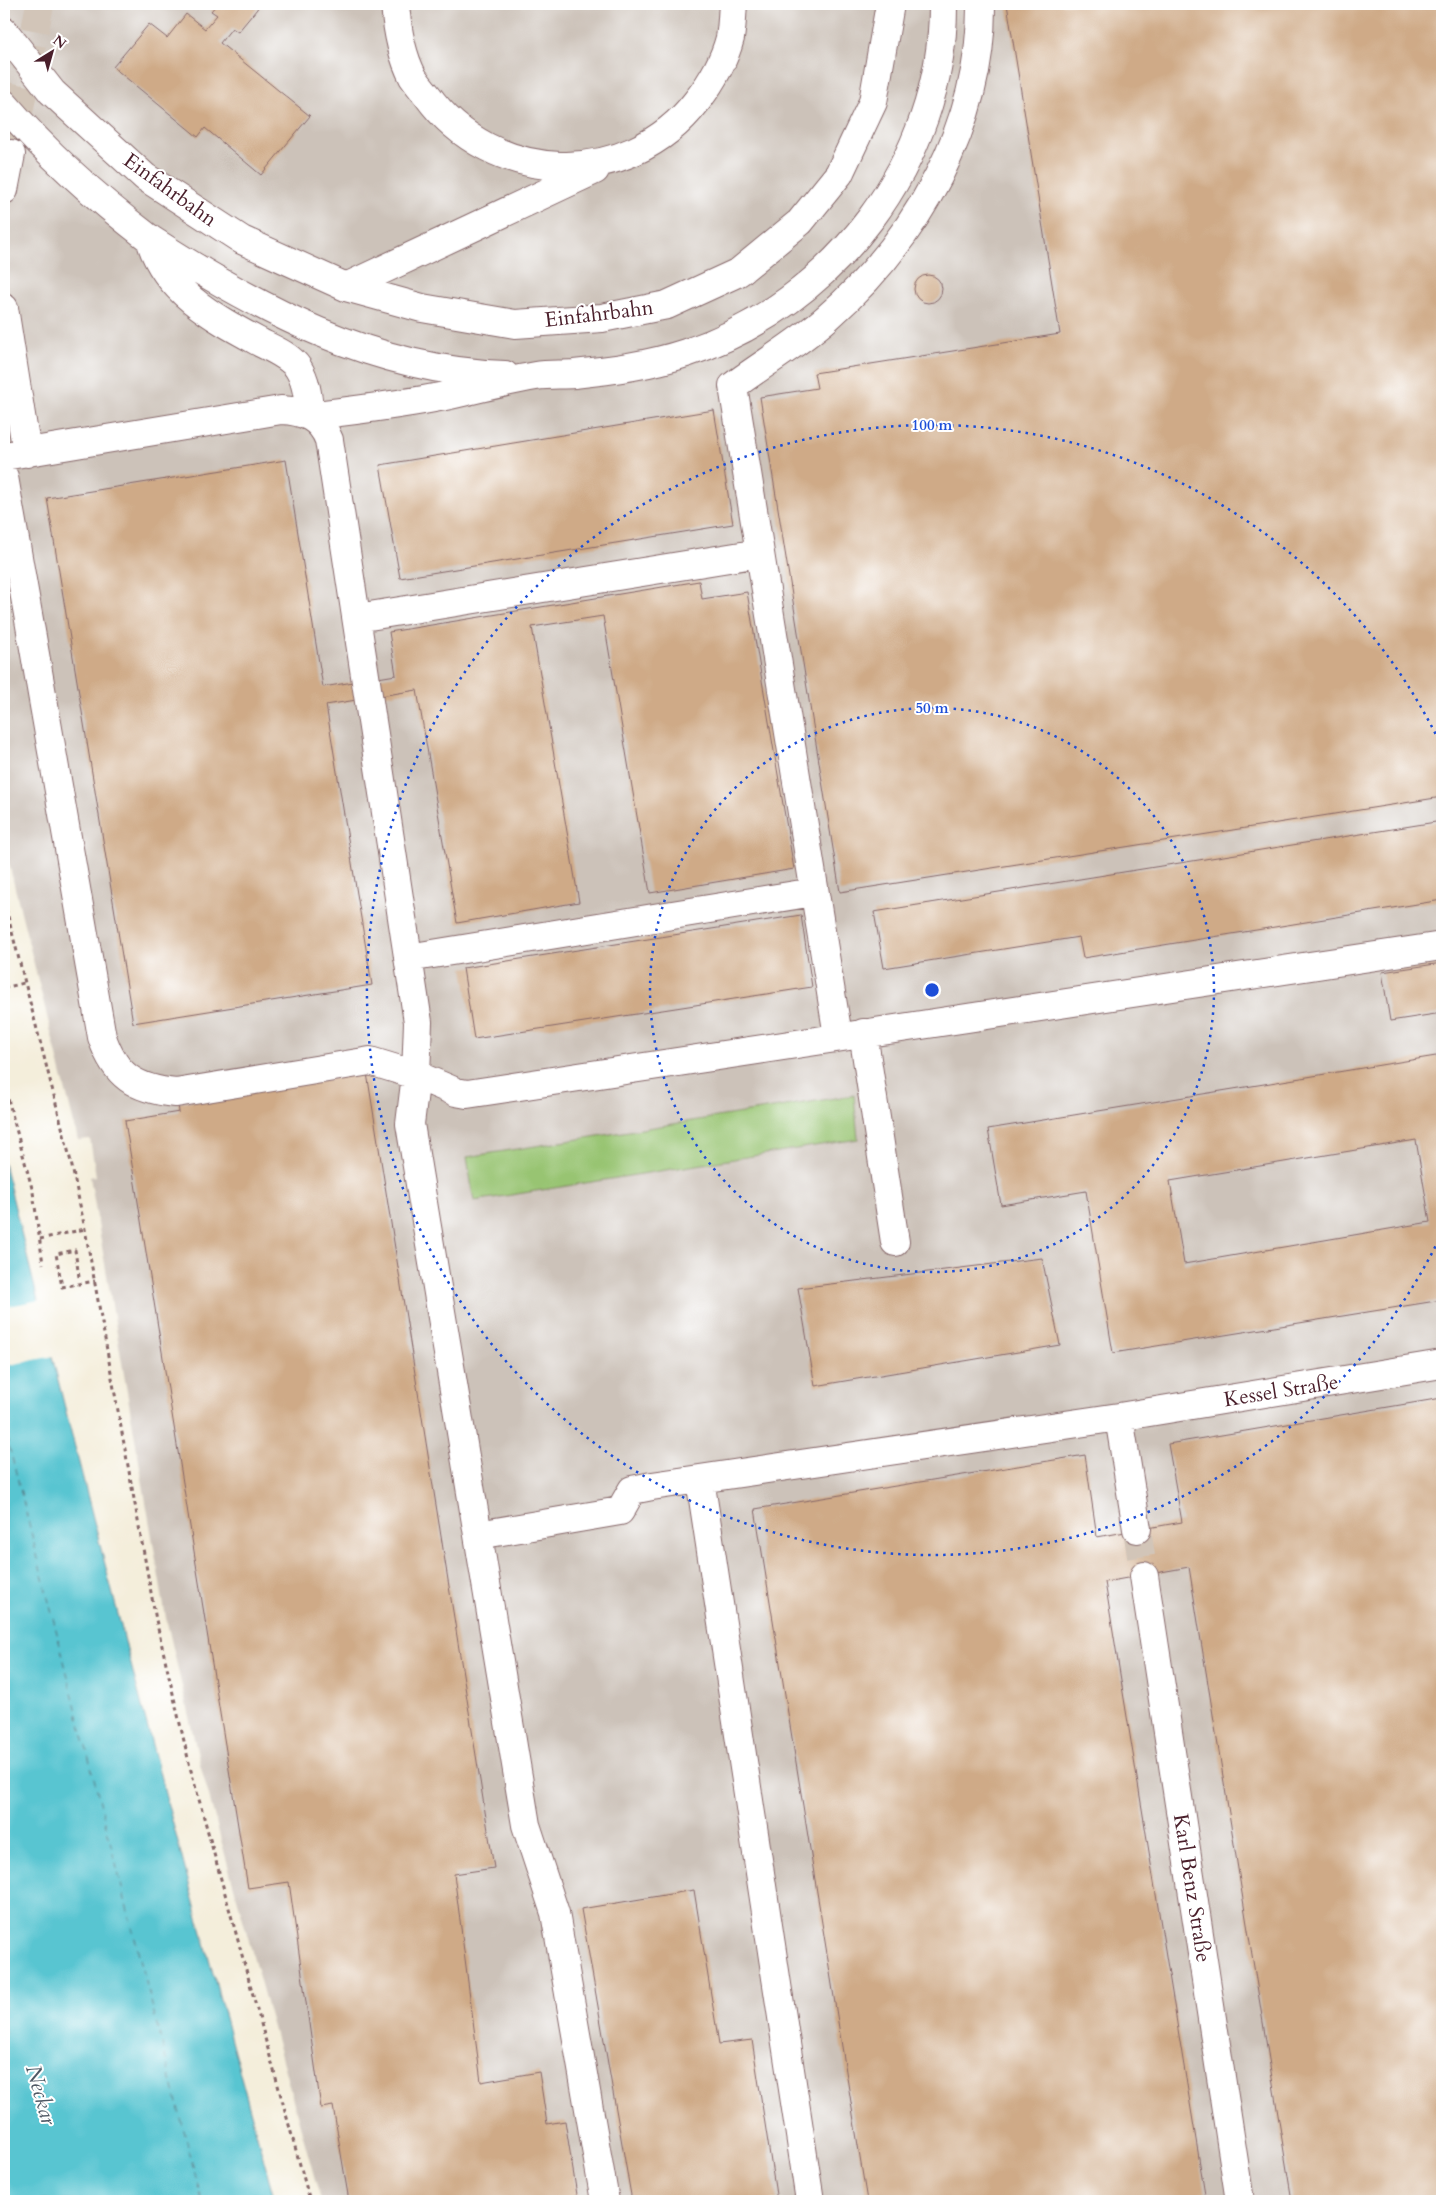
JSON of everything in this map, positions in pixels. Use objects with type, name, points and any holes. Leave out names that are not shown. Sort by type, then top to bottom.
[{"type":"street","points":[[395,4],[398,34],[413,77],[440,113],[475,142],[516,160],[561,167],[606,162],[648,144]]},
{"type":"street","points":[[346,287],[648,144],[685,117],[713,80],[730,38],[733,4]]},
{"type":"street","name":"Einfahrbahn","points":[[4,32],[52,92],[145,177],[242,240],[346,287],[422,308],[515,324],[602,318],[667,305],[739,272],[800,222],[839,174],[873,102],[890,4]]},
{"type":"street","points":[[4,104],[33,138],[84,187],[150,239],[193,267],[300,325],[348,344],[424,365],[497,375],[536,376],[604,371],[654,362],[687,353],[724,339],[762,320],[801,292],[838,260],[874,214],[902,169],[919,132],[930,98],[937,64],[943,4]]},
{"type":"street","points":[[895,1242],[850,1035],[814,892],[733,386],[827,318],[863,284],[894,248],[923,205],[946,160],[964,113],[974,72],[981,4]]},
{"type":"street","points":[[4,190],[11,154]]},
{"type":"street","points":[[150,239],[156,256],[166,274],[184,294],[212,316],[285,356],[297,366],[304,378],[310,416]]},
{"type":"street","points":[[4,308],[15,454],[281,410],[296,411],[310,416],[326,431],[329,440],[418,1022],[416,1075],[410,1124],[526,1825],[555,1913],[604,2201]]},
{"type":"street","points":[[310,416],[444,396],[536,376]]},
{"type":"street","points":[[4,477],[102,1037],[113,1062],[122,1074],[145,1088],[176,1093],[370,1061],[416,1075],[456,1092],[467,1094],[1442,946]]},
{"type":"street","points":[[356,618],[760,553]]},
{"type":"street","points":[[408,958],[814,892]]},
{"type":"street","name":"Kessel Straße","points":[[478,1535],[620,1511],[632,1490],[1119,1417],[1442,1364]]},
{"type":"street","points":[[1119,1417],[1137,1529]]},
{"type":"street","points":[[700,1479],[810,2201]]},
{"type":"street","name":"Karl Benz Straße","points":[[1144,1576],[1240,2201]]},
{"type":"path","points":[[4,900],[71,1162],[95,1281],[156,1620],[190,1767],[310,2201]]},
{"type":"path","points":[[4,988],[24,983]]},
{"type":"path","points":[[4,1084],[33,1192],[43,1264]]},
{"type":"path","points":[[40,1239],[85,1229]]},
{"type":"path","points":[[80,1277],[74,1250],[56,1254],[62,1287],[95,1281]]},
{"type":"shaded area","points":[[4,4],[1442,4],[1442,2201],[321,2201],[200,1764],[166,1618],[90,1177],[96,1176],[90,1139],[78,1140],[4,844]]},
{"type":"green space","points":[[854,1095],[858,1139],[474,1201],[467,1157]]},
{"type":"water","name":"Neckar","points":[[4,1163],[136,1683],[275,2201],[4,2201]]},
{"type":"pier","points":[[40,1300],[54,1356],[4,1366],[4,1307]]},
{"type":"building","points":[[217,4],[259,4],[238,32],[232,28],[220,43],[310,116],[261,175],[205,128],[198,137],[113,67],[149,24],[167,38],[186,14],[205,29],[217,15],[211,11]]},
{"type":"building","points":[[1007,4],[1442,4],[1442,797],[840,892],[760,397],[817,388],[814,373],[1060,334]]},
{"type":"building","points":[[928,275],[938,279],[942,289],[938,299],[928,303],[918,299],[914,289],[918,279]]},
{"type":"building","points":[[714,410],[733,524],[400,578],[380,465]]},
{"type":"building","points":[[286,460],[323,687],[396,675],[389,632],[699,581],[702,599],[747,592],[794,869],[650,893],[603,616],[532,627],[579,902],[457,923],[417,690],[326,705],[372,985],[133,1023],[47,498]]},
{"type":"building","points":[[1442,821],[1442,900],[1083,958],[1079,937],[884,968],[874,912]]},
{"type":"building","points":[[801,915],[812,987],[474,1039],[463,968]]},
{"type":"building","points":[[1442,963],[1442,1013],[1390,1021],[1382,972]]},
{"type":"building","points":[[1442,1055],[1442,1300],[1113,1353],[1086,1191],[1001,1205],[988,1129]],"holes":[[[1416,1140],[1430,1222],[1184,1264],[1170,1181]]]},
{"type":"building","points":[[367,1073],[494,1868],[454,1874],[481,2082],[539,2072],[547,2124],[565,2121],[578,2201],[349,2201],[333,2106],[321,2108],[289,1882],[248,1888],[125,1121],[179,1112],[178,1103]]},
{"type":"building","points":[[1042,1258],[1060,1345],[815,1386],[798,1288]]},
{"type":"building","points":[[1442,1398],[1442,2201],[1292,2201],[1189,1567],[1105,1582],[1206,2201],[867,2201],[755,1509],[1085,1455],[1097,1537],[1182,1522],[1168,1444]]},
{"type":"building","points":[[694,1890],[719,2044],[752,2040],[777,2201],[632,2201],[581,1909]]},
{"type":"ferry route","points":[[4,1426],[202,2201]]},
{"type":"tunnel","points":[[11,154],[40,4]]},
{"type":"tunnel","points":[[1137,1529],[1144,1576]]}]
